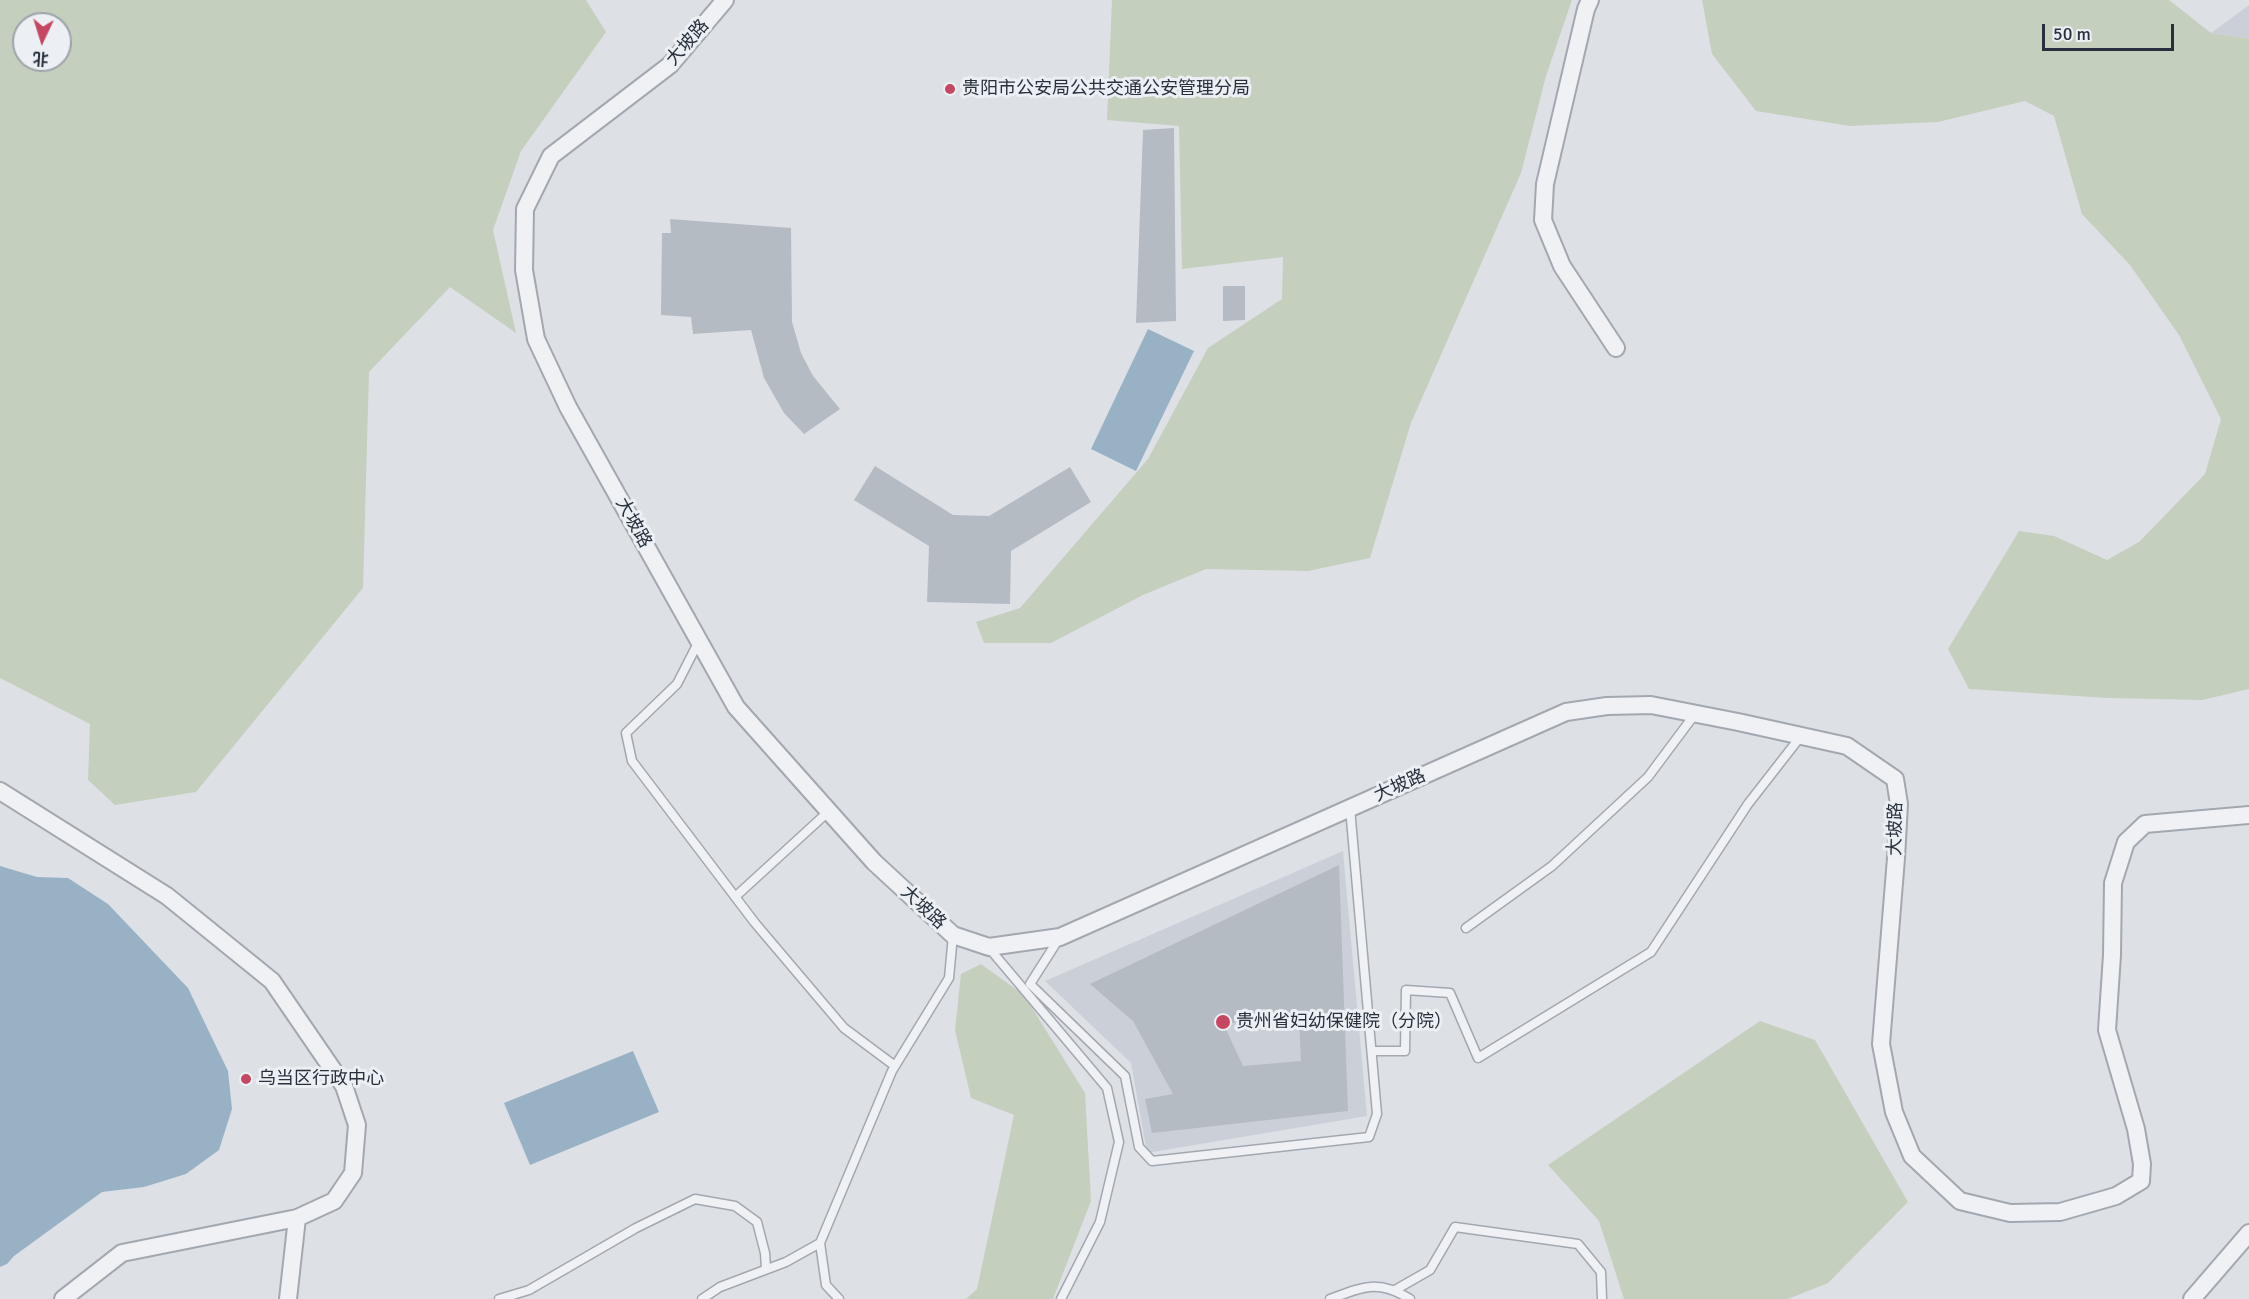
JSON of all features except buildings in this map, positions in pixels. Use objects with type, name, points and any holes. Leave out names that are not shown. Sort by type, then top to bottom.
[{"type":"street","name":"大坡路","points":[[725,0],[670,65],[551,156],[525,209],[524,270],[536,339],[568,407],[736,707],[874,862],[953,935],[989,947],[1060,937],[1566,712],[1606,706],[1651,705],[1847,746],[1895,778],[1899,804],[1881,1044],[1894,1112],[1912,1156],[1960,1201],[2010,1213],[2060,1212],[2116,1196],[2141,1181],[2142,1164],[2136,1129],[2107,1030],[2112,955],[2113,884],[2126,842],[2145,824],[2249,815]]},
{"type":"street","points":[[1590,0],[1545,184],[1543,220],[1562,266],[1616,348]]},
{"type":"street","points":[[0,791],[167,896],[272,981],[344,1086],[357,1125],[353,1173],[334,1201],[297,1218],[122,1253],[63,1299]]},
{"type":"street","points":[[291,1296],[297,1218]]},
{"type":"street","points":[[2192,1299],[2249,1233]]},
{"type":"lane","points":[[699,641],[677,684],[626,733],[632,760],[755,923],[844,1028],[895,1066]]},
{"type":"lane","points":[[1466,928],[1552,866],[1648,777],[1695,713]]},
{"type":"lane","points":[[1372,1051],[1405,1051],[1406,990],[1450,993],[1478,1058],[1652,952],[1748,804],[1801,736]]},
{"type":"lane","points":[[1060,937],[1030,984],[1125,1076],[1139,1147],[1152,1161],[1369,1137],[1377,1114],[1350,808]]},
{"type":"lane","points":[[735,897],[829,811]]},
{"type":"lane","points":[[838,1299],[826,1285],[820,1243],[895,1066],[949,978],[953,935]]},
{"type":"lane","points":[[989,947],[1107,1088],[1119,1142],[1100,1222],[1061,1299]]},
{"type":"lane","points":[[499,1299],[529,1290],[636,1228],[695,1199],[735,1206],[757,1222],[765,1254],[766,1269]]},
{"type":"lane","points":[[1395,1290],[1430,1270],[1455,1227],[1578,1244],[1601,1272],[1602,1299]]},
{"type":"lane","points":[[702,1299],[720,1287],[786,1262],[820,1243]]},
{"type":"lane","points":[[1330,1299],[1367,1286],[1395,1290],[1410,1299]]},
{"type":"shaded area","points":[[2249,5],[2249,39],[2211,33]]},
{"type":"shaded area","name":"贵州省妇幼保健院（分院）","points":[[1343,851],[1367,1116],[1147,1153],[1131,1063],[1045,981]]},
{"type":"green space","points":[[0,0],[586,0],[606,32],[521,151],[493,230],[516,333],[450,287],[369,372],[363,588],[196,792],[115,805],[88,780],[90,724],[0,678]]},
{"type":"green space","points":[[1112,0],[1572,0],[1546,76],[1521,173],[1411,423],[1370,558],[1308,571],[1206,569],[1143,595],[1051,643],[984,643],[976,622],[1020,608],[1148,459],[1208,348],[1282,299],[1283,257],[1182,269],[1179,126],[1107,120]]},
{"type":"green space","points":[[1702,0],[2169,0],[2211,33],[2249,39],[2249,689],[2202,700],[2108,698],[1969,689],[1948,649],[2019,531],[2054,536],[2107,560],[2139,542],[2205,474],[2221,419],[2179,335],[2130,265],[2082,214],[2054,116],[2025,101],[1938,122],[1850,126],[1756,111],[1712,54]]},
{"type":"green space","points":[[981,964],[1024,995],[1085,1093],[1091,1201],[1053,1299],[966,1299],[977,1289],[1014,1115],[971,1098],[955,1030],[961,974]]},
{"type":"green space","points":[[1760,1021],[1815,1040],[1908,1202],[1828,1283],[1788,1299],[1624,1299],[1599,1221],[1548,1165]]},
{"type":"water","points":[[1148,329],[1194,351],[1136,471],[1091,449]]},
{"type":"water","points":[[0,866],[37,877],[68,878],[108,904],[188,988],[228,1071],[232,1109],[219,1150],[186,1174],[144,1187],[102,1192],[0,1267]]},
{"type":"water","points":[[633,1051],[659,1112],[530,1165],[504,1103]]},
{"type":"place","name":"贵阳市公安局公共交通公安管理分局","points":[[950,89]]},
{"type":"place","name":"贵州省妇幼保健院（分院）","points":[[1223,1022]]},
{"type":"place","name":"乌当区行政中心","points":[[246,1079]]}]
